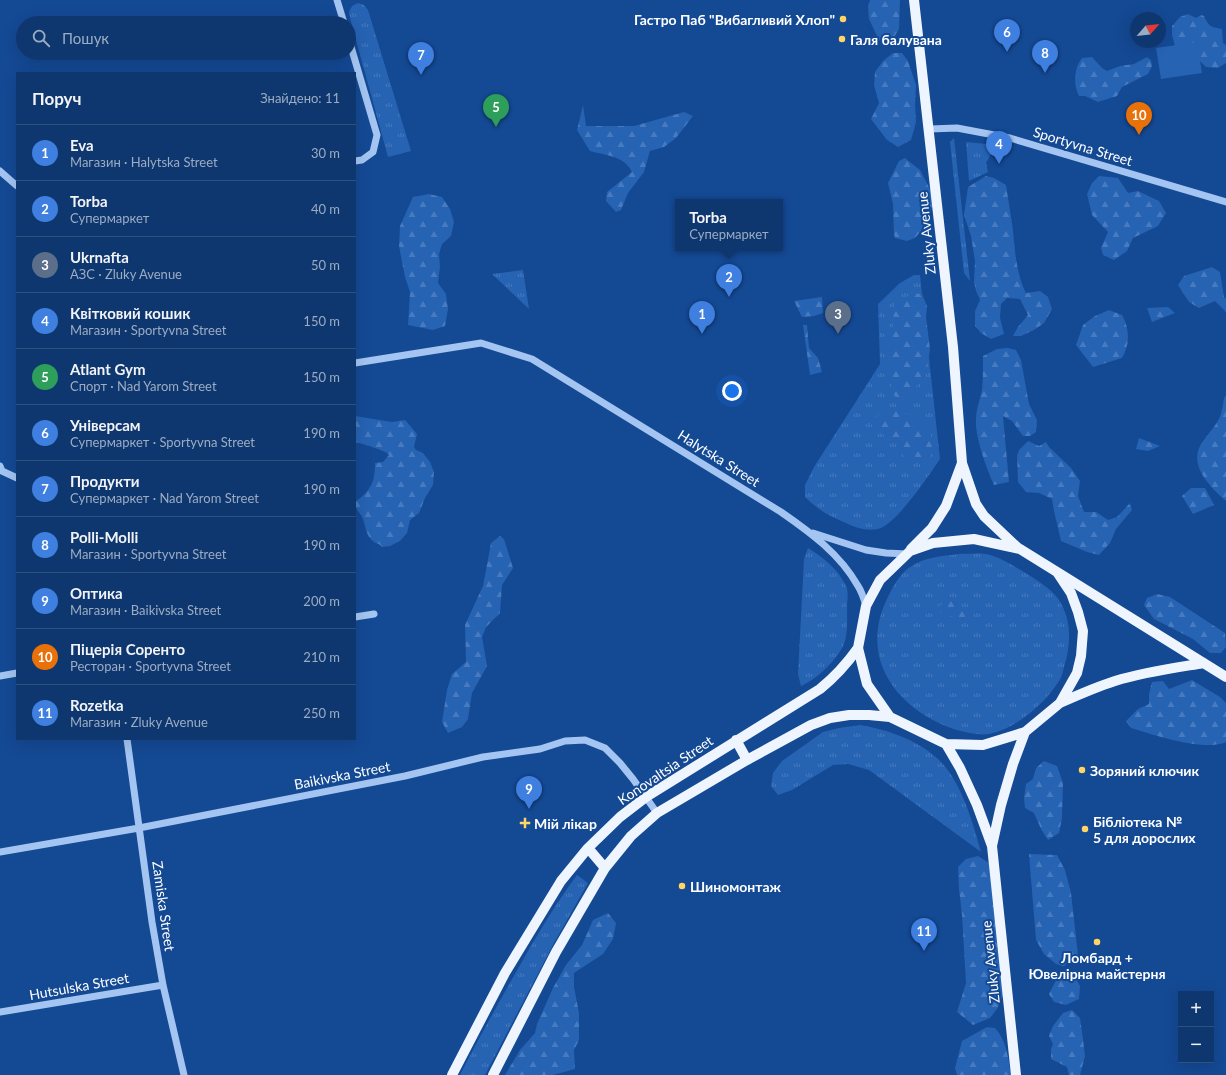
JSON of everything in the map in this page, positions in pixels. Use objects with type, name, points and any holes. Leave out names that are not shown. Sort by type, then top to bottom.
[{"type":"main road","name":"Zluky Avenue","points":[[914,0],[930,129],[953,347],[962,463],[976,504],[984,516],[1020,549]]},
{"type":"main road","name":"Zluky Avenue","points":[[858,648],[866,606],[880,580],[932,528],[946,506],[962,463]]},
{"type":"main road","points":[[908,552],[933,543],[974,539],[1020,549],[1226,677]]},
{"type":"main road","points":[[1057,572],[1071,593],[1083,631],[1081,656],[1077,673],[1060,703]]},
{"type":"main road","points":[[858,648],[867,684],[890,717]]},
{"type":"main road","name":"Konovaltsia Street","points":[[452,1075],[505,973],[561,880],[588,848],[620,817],[646,797],[820,689],[836,677],[846,666],[858,648]]},
{"type":"main road","points":[[493,1075],[556,952],[604,868],[631,836],[657,813],[747,760],[812,725],[830,718],[849,715],[890,717],[946,744],[983,745],[1025,732],[1060,703],[1086,691],[1137,675],[1204,663]]},
{"type":"main road","name":"Zluky Avenue","points":[[992,846],[1001,805],[1013,764],[1025,732]]},
{"type":"main road","points":[[736,740],[747,760]]},
{"type":"main road","name":"Zluky Avenue","points":[[946,744],[960,768],[977,805],[992,846],[1016,1075]]},
{"type":"main road","points":[[588,848],[604,868]]},
{"type":"street","points":[[337,0],[342,16]]},
{"type":"street","points":[[355,60],[377,135],[373,152],[362,160],[356,161]]},
{"type":"street","name":"Sportyvna Street","points":[[930,129],[957,128],[1010,138],[1226,202]]},
{"type":"street","points":[[0,171],[16,185]]},
{"type":"street","name":"Halytska Street","points":[[356,363],[481,343],[532,359],[781,512],[810,533],[842,563],[859,586],[866,606]]},
{"type":"street","points":[[0,466],[2,471],[16,478]]},
{"type":"street","points":[[810,533],[866,550],[886,553],[908,552]]},
{"type":"street","points":[[356,617],[374,614]]},
{"type":"street","points":[[0,676],[16,673]]},
{"type":"street","name":"Zamiska Street","points":[[128,740],[139,828],[162,985],[184,1075]]},
{"type":"street","name":"Baikivska Street","points":[[0,852],[139,828],[404,776],[483,757],[540,749],[565,741],[585,740],[605,748],[629,773],[657,813]]},
{"type":"street","name":"Hutsulska Street","points":[[0,1012],[162,985]]},
{"type":"green space","points":[[870,0],[900,0],[899,29],[891,42],[883,42],[879,40],[869,19],[868,6]]},
{"type":"green space","points":[[358,3],[364,5],[368,10],[411,151],[388,157],[356,40],[356,16],[350,16],[349,12],[352,6]]},
{"type":"green space","points":[[1188,14],[1196,18],[1201,15],[1204,16],[1211,26],[1222,29],[1223,43],[1226,45],[1226,63],[1218,68],[1206,67],[1189,50],[1175,46],[1172,35],[1172,26],[1180,17]]},
{"type":"green space","points":[[1197,42],[1202,73],[1161,79],[1156,48],[1166,48],[1166,47]]},
{"type":"green space","points":[[893,53],[902,53],[908,61],[916,85],[916,122],[911,140],[898,147],[887,140],[871,119],[879,103],[874,85],[875,72],[883,61]]},
{"type":"green space","points":[[1092,57],[1102,68],[1107,71],[1120,66],[1134,64],[1147,57],[1151,60],[1152,66],[1148,74],[1122,87],[1117,96],[1098,102],[1085,96],[1079,96],[1075,82],[1079,62],[1082,58]]},
{"type":"green space","points":[[583,105],[586,126],[634,126],[684,112],[693,116],[676,138],[664,147],[650,151],[644,172],[628,193],[621,210],[616,212],[606,201],[607,192],[632,172],[629,167],[619,159],[590,151],[577,130]]},
{"type":"green space","points":[[954,138],[970,281],[964,273],[950,142]]},
{"type":"green space","points":[[966,142],[996,145],[986,163],[988,172],[969,181]]},
{"type":"green space","points":[[905,158],[920,170],[933,195],[933,205],[921,231],[915,238],[907,241],[895,238],[893,204],[888,183],[899,161]]},
{"type":"green space","points":[[986,176],[994,178],[1006,185],[1015,249],[1022,285],[1026,293],[1040,291],[1048,297],[1052,309],[1044,323],[1021,336],[1013,336],[1028,315],[1020,299],[1007,298],[1001,304],[1000,318],[1004,334],[991,339],[981,333],[975,326],[975,311],[980,300],[974,282],[975,261],[971,236],[964,215],[968,187]]},
{"type":"green space","points":[[1099,176],[1118,178],[1128,193],[1138,191],[1159,201],[1166,213],[1158,226],[1133,238],[1127,251],[1114,260],[1103,255],[1101,248],[1108,232],[1092,215],[1087,194],[1092,183]]},
{"type":"green space","points":[[429,194],[442,197],[450,209],[454,222],[451,236],[442,244],[439,254],[440,267],[438,283],[446,294],[448,309],[445,326],[433,330],[408,325],[410,292],[405,277],[399,246],[400,226],[413,197]]},
{"type":"green space","points":[[1212,267],[1220,272],[1224,297],[1226,299],[1226,312],[1215,301],[1199,308],[1189,302],[1178,285],[1184,276]]},
{"type":"green space","points":[[523,270],[529,309],[492,274]]},
{"type":"green space","points":[[914,275],[920,275],[940,459],[912,498],[894,519],[878,529],[861,529],[835,518],[814,505],[805,497],[805,485],[814,467],[880,364],[878,304],[900,283]]},
{"type":"green space","points":[[912,293],[922,294],[927,306],[926,317],[930,349],[925,375],[909,396],[899,400],[892,393],[888,343],[893,329],[894,305]]},
{"type":"green space","points":[[822,297],[823,313],[814,316],[802,317],[794,301]]},
{"type":"green space","points":[[1168,307],[1175,313],[1152,322],[1147,308]]},
{"type":"green space","points":[[1109,310],[1122,315],[1125,321],[1128,332],[1128,342],[1125,353],[1122,358],[1093,367],[1076,345],[1083,325],[1095,316]]},
{"type":"green space","points":[[803,325],[807,325],[809,348],[818,358],[822,372],[810,375]]},
{"type":"green space","points":[[1008,348],[1016,350],[1021,360],[1029,404],[1037,420],[1036,432],[1030,436],[1023,436],[1012,421],[1003,416],[1009,482],[994,485],[979,444],[976,416],[982,390],[983,356],[997,349]]},
{"type":"green space","points":[[1226,396],[1226,501],[1214,490],[1203,476],[1197,460],[1201,444],[1219,419],[1224,398]]},
{"type":"green space","points":[[892,410],[912,416],[923,423],[930,434],[932,443],[930,457],[919,463],[908,460],[899,451],[897,438],[887,436],[873,430],[871,422],[882,411]]},
{"type":"green space","points":[[356,416],[392,422],[405,420],[417,434],[414,447],[416,450],[423,453],[430,462],[434,472],[433,485],[425,498],[419,513],[410,520],[407,533],[400,541],[390,546],[382,547],[371,540],[362,517],[356,507],[356,501],[365,494],[371,486],[374,476],[375,463],[383,462],[389,455],[379,449],[356,442]]},
{"type":"green space","points":[[1139,438],[1160,446],[1148,451],[1136,449]]},
{"type":"green space","points":[[1028,441],[1039,446],[1046,442],[1049,447],[1071,468],[1080,481],[1078,496],[1084,512],[1096,512],[1108,520],[1117,517],[1130,503],[1132,510],[1116,529],[1110,543],[1099,555],[1087,552],[1061,541],[1052,499],[1039,493],[1026,492],[1018,482],[1017,456],[1019,450]]},
{"type":"green space","points":[[1191,488],[1205,488],[1214,505],[1193,514],[1182,496]]},
{"type":"green space","points":[[500,536],[504,539],[513,568],[502,585],[500,613],[486,627],[482,637],[487,666],[472,693],[468,719],[462,727],[448,733],[442,722],[447,690],[452,674],[466,662],[465,625],[483,586],[491,543]]},
{"type":"green space","points":[[808,548],[830,564],[839,574],[847,588],[847,629],[842,648],[833,661],[821,673],[801,686],[798,674],[804,559]]},
{"type":"green space","points":[[959,554],[991,555],[1033,578],[1048,588],[1056,596],[1063,608],[1068,624],[1068,650],[1061,678],[1054,688],[1033,711],[1021,720],[1003,730],[989,734],[974,734],[948,727],[929,718],[912,706],[898,693],[887,678],[880,660],[877,642],[879,622],[886,601],[893,587],[906,570],[921,561]]},
{"type":"green space","points":[[1157,594],[1170,597],[1225,633],[1226,647],[1221,653],[1210,653],[1193,639],[1154,619],[1144,605],[1147,598]]},
{"type":"green space","points":[[947,601],[953,601],[958,606],[968,608],[972,615],[967,621],[958,621],[952,616],[943,615],[936,608]]},
{"type":"green space","points":[[1192,680],[1220,697],[1226,703],[1226,742],[1217,745],[1192,744],[1152,735],[1131,728],[1126,721],[1138,709],[1149,704],[1149,694],[1152,682],[1163,681],[1169,689]]},
{"type":"green space","points":[[860,725],[901,736],[920,746],[938,759],[946,768],[960,790],[970,815],[981,852],[869,770],[848,764],[833,765],[792,790],[778,795],[771,786],[773,773],[782,761],[823,732]]},
{"type":"green space","points":[[1044,761],[1057,766],[1063,783],[1062,818],[1059,833],[1048,840],[1034,813],[1025,808],[1024,798],[1026,784],[1033,779],[1036,768]]},
{"type":"green space","points":[[1029,854],[1057,855],[1065,870],[1071,893],[1078,955],[1064,966],[1056,964],[1044,954],[1036,940]]},
{"type":"green space","points":[[978,856],[989,863],[993,877],[1005,991],[997,1009],[990,1018],[973,1025],[957,1012],[966,983],[958,867],[966,859]]},
{"type":"green space","points":[[577,875],[588,883],[554,943],[485,1075],[460,1075],[536,938]]},
{"type":"green space","points":[[608,913],[616,923],[613,939],[603,954],[574,973],[574,987],[579,1013],[579,1040],[574,1050],[575,1069],[553,1075],[505,1075],[520,1050],[535,1033],[537,1024],[553,988],[566,965],[582,945],[593,920]]},
{"type":"green space","points":[[1073,973],[1080,986],[1079,999],[1066,1005],[1054,1002],[1049,994],[1055,982],[1064,974]]},
{"type":"green space","points":[[1072,1010],[1080,1018],[1083,1039],[1085,1056],[1080,1075],[1069,1075],[1067,1067],[1051,1059],[1051,1049],[1053,1044],[1049,1036],[1053,1026],[1063,1013]]},
{"type":"green space","points":[[987,1027],[995,1028],[1005,1044],[1011,1075],[957,1075],[955,1068],[962,1041]]},
{"type":"place","name":"Гастро Паб \"Вибагливий Хлоп\"","points":[[843,19]]},
{"type":"place","name":"Галя балувана","points":[[842,39]]},
{"type":"place","name":"Універсам","points":[[1007,52]]},
{"type":"place","name":"Polli-Molli","points":[[1045,73]]},
{"type":"place","name":"Продукти","points":[[421,75]]},
{"type":"place","name":"Atlant Gym","points":[[496,127]]},
{"type":"place","name":"Піцерія Соренто","points":[[1139,135]]},
{"type":"place","name":"Квітковий кошик","points":[[999,164]]},
{"type":"place","name":"Torba","points":[[729,297]]},
{"type":"place","name":"Eva","points":[[702,334]]},
{"type":"place","name":"Ukrnafta","points":[[838,334]]},
{"type":"place","name":"Зоряний ключик","points":[[1082,770]]},
{"type":"place","name":"Оптика","points":[[529,809]]},
{"type":"place","name":"Мій лікар","points":[[525,823]]},
{"type":"place","name":"Бібліотека № 5 для дорослих","points":[[1085,829]]},
{"type":"place","name":"Шиномонтаж","points":[[682,886]]},
{"type":"place","name":"Ломбард + Ювелірна майстерня","points":[[1097,942]]},
{"type":"place","name":"Rozetka","points":[[924,951]]}]
